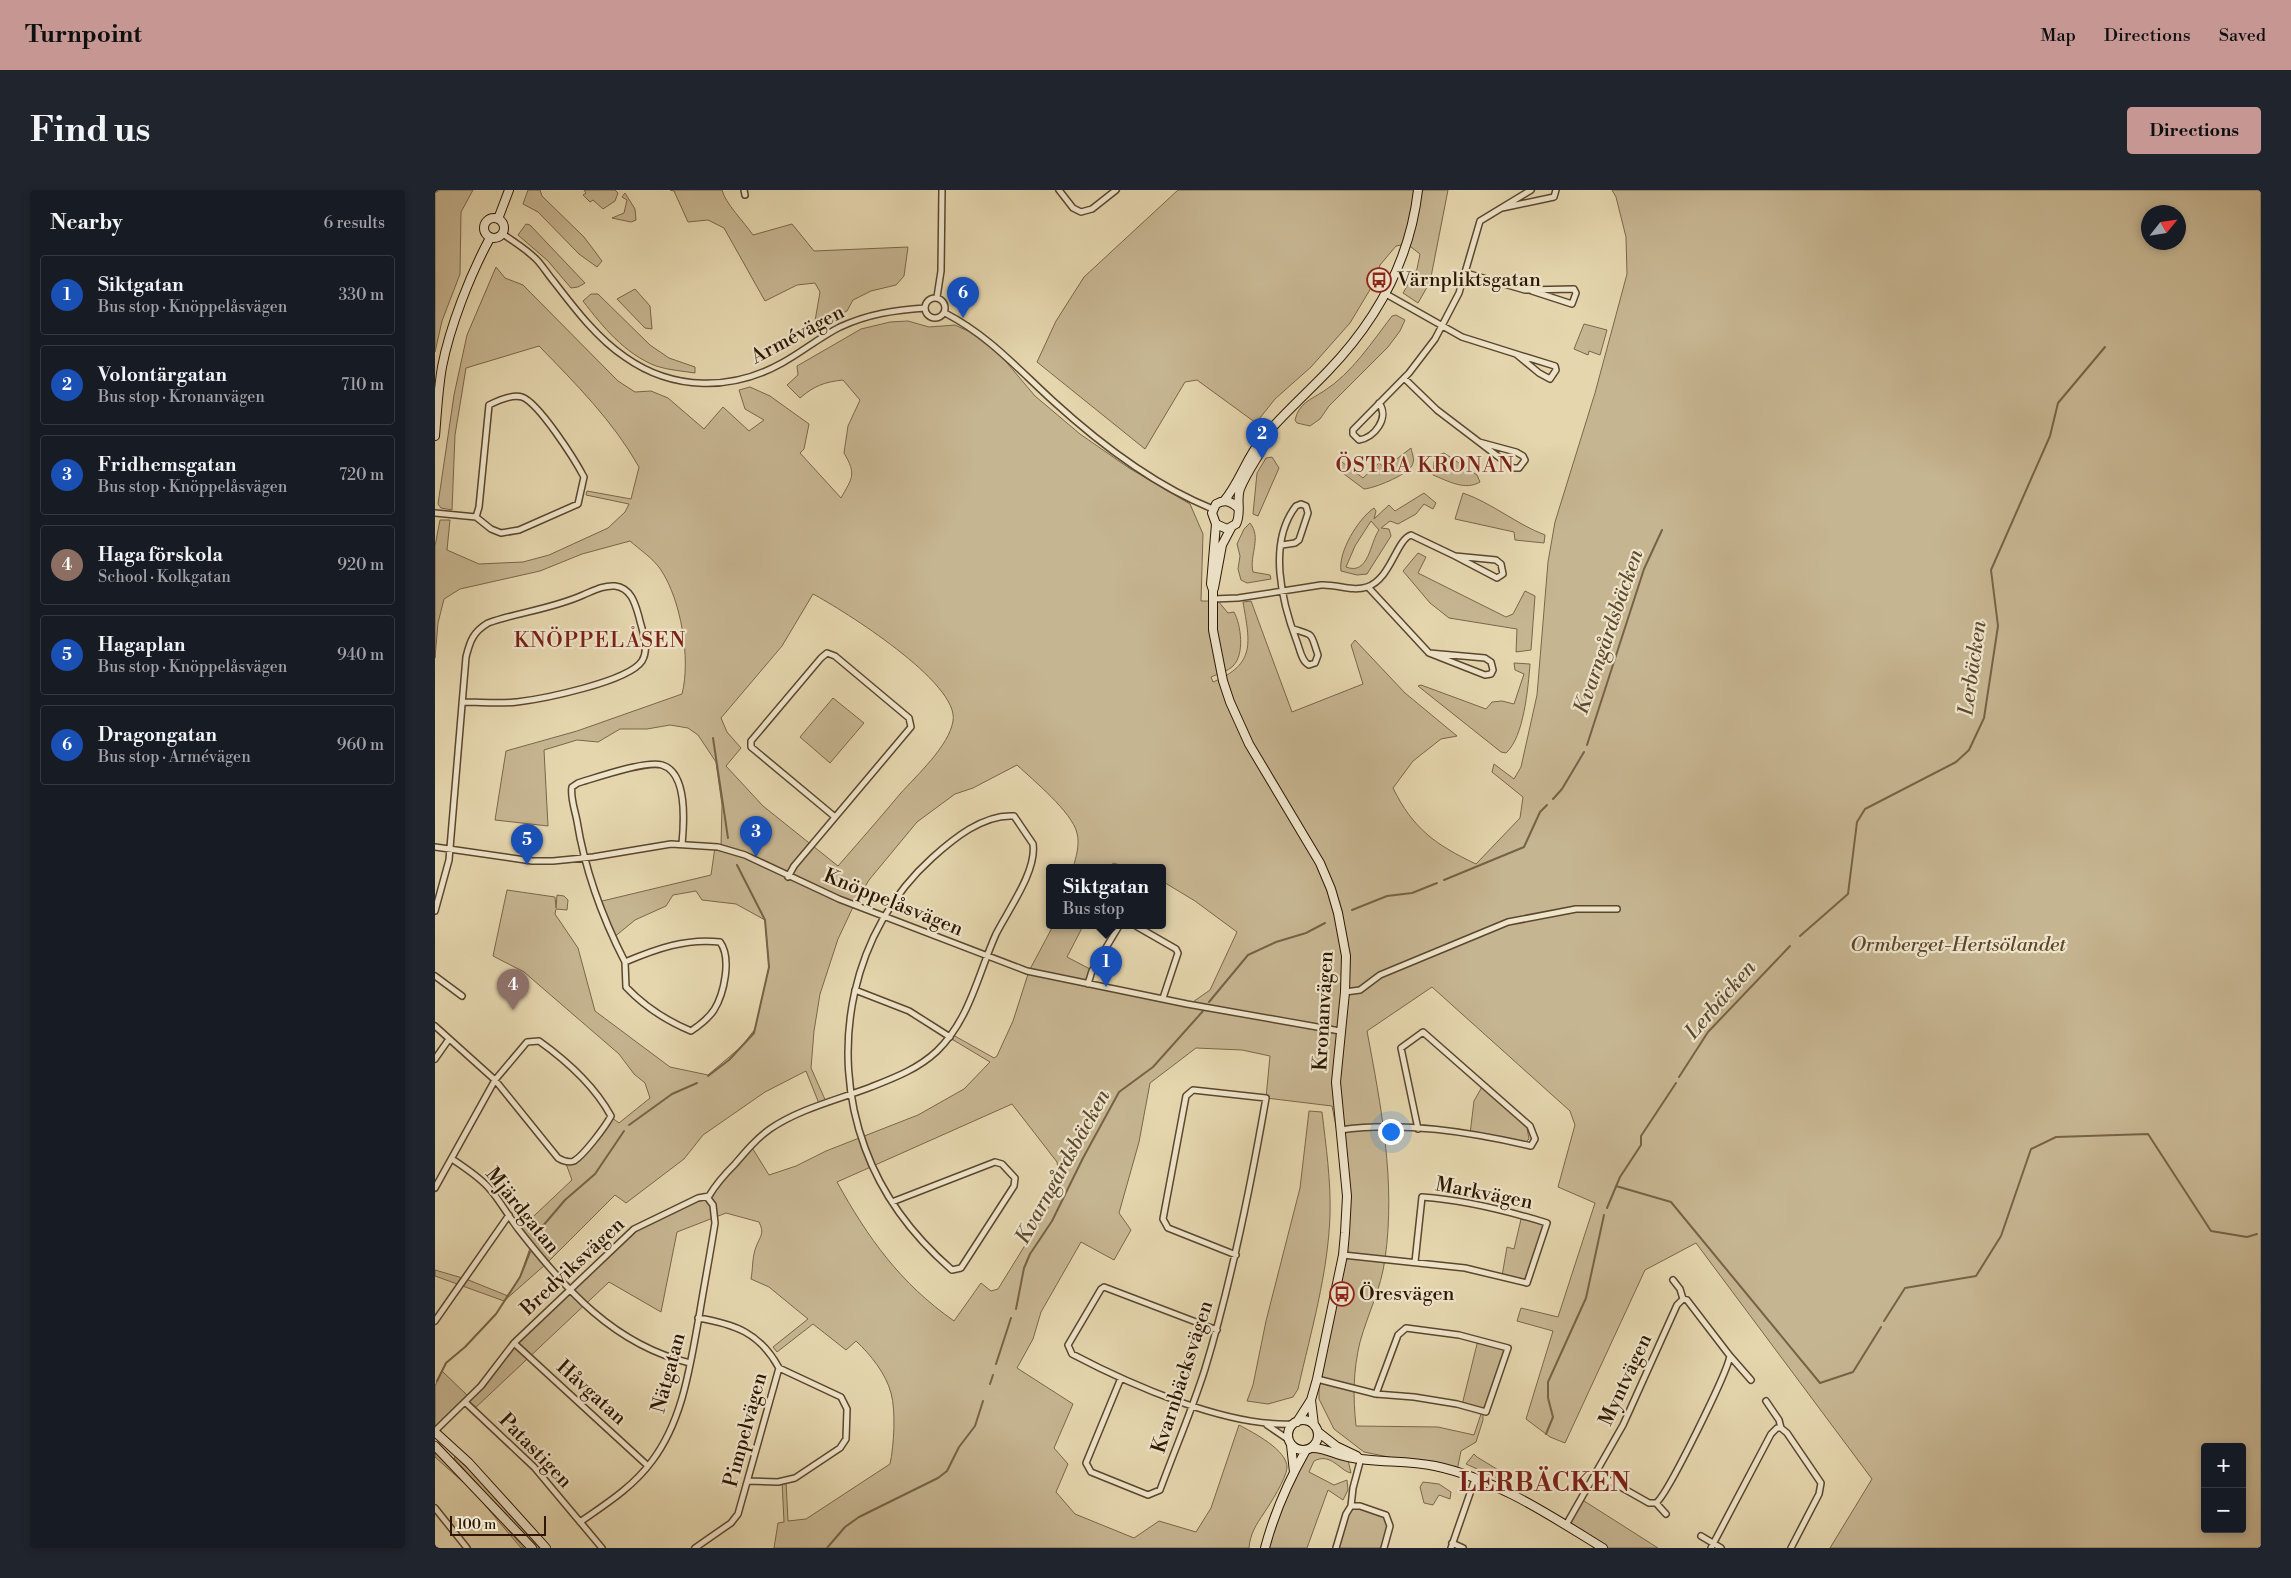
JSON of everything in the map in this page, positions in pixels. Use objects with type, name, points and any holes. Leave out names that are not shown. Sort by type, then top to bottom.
[{"type":"street","points":[[498,219],[509,190]]},
{"type":"street","points":[[937,297],[941,271],[941,190]]},
{"type":"street","points":[[1059,190],[1073,208],[1081,212],[1092,209],[1116,190]]},
{"type":"street","points":[[1271,432],[1241,487],[1237,508],[1238,520],[1231,528],[1222,528],[1216,524],[1212,516],[1213,508],[1216,504],[1224,501],[1232,491],[1262,439],[1271,432],[1356,340],[1386,294],[1407,242],[1417,190]]},
{"type":"street","points":[[1379,403],[1384,415],[1382,422],[1369,436],[1359,440],[1353,434],[1353,430],[1379,403],[1404,378],[1435,339],[1459,293],[1479,223],[1483,218],[1531,190]]},
{"type":"street","points":[[1502,208],[1554,196],[1557,190]]},
{"type":"street","points":[[498,219],[504,225],[503,234],[496,238],[490,238],[485,234],[485,225],[489,220],[498,219]]},
{"type":"street","name":"Armévägen","points":[[503,234],[536,259],[606,342],[635,364],[668,379],[683,382],[712,384],[754,376],[783,362],[819,339],[853,321],[886,311],[925,308]]},
{"type":"street","points":[[435,436],[440,380],[446,351],[458,314],[490,238]]},
{"type":"street","points":[[1466,273],[1533,291],[1572,304],[1577,293],[1574,289],[1567,288],[1533,291]]},
{"type":"street","points":[[1386,294],[1462,338],[1516,354],[1555,366],[1554,374],[1550,378],[1544,376],[1516,354]]},
{"type":"street","points":[[937,297],[929,299],[925,308],[927,315],[933,318],[940,317],[945,313]]},
{"type":"street","points":[[937,297],[945,304],[945,313]]},
{"type":"street","points":[[945,313],[966,324],[990,342],[1053,401],[1117,454],[1190,498],[1213,508]]},
{"type":"street","points":[[1404,378],[1437,410],[1513,468],[1519,468],[1525,460],[1523,456],[1516,452],[1479,442]]},
{"type":"street","points":[[435,513],[476,517],[491,529],[501,533],[519,530],[578,504],[584,477],[573,456],[550,426],[539,412],[522,397],[513,397],[489,405],[479,507],[476,517]]},
{"type":"street","points":[[1224,501],[1233,503],[1237,508]]},
{"type":"street","points":[[1282,545],[1295,543],[1299,540],[1309,513],[1306,506],[1299,504],[1294,507],[1287,523],[1282,545],[1280,561],[1281,591],[1293,629],[1304,662],[1309,665],[1315,663],[1318,655],[1311,635],[1306,631],[1293,629]]},
{"type":"street","name":"Kronanvägen","points":[[1216,524],[1211,579],[1213,590],[1213,630],[1223,681],[1230,702],[1249,744],[1307,839],[1331,889],[1345,949],[1345,992],[1336,1082],[1347,1196],[1343,1255],[1317,1379],[1311,1400],[1295,1423]]},
{"type":"street","name":"Kronanvägen","points":[[1213,590],[1222,545],[1231,528]]},
{"type":"street","points":[[1213,599],[1329,584],[1352,589],[1368,587],[1384,574],[1404,539],[1408,536],[1415,536],[1496,577],[1500,578],[1503,574],[1501,564],[1496,560],[1455,556]]},
{"type":"street","points":[[435,911],[449,860],[466,657],[470,639],[478,629],[488,623],[557,606],[607,585],[622,588],[635,601],[646,651],[636,668],[575,691],[540,698],[516,702],[463,702]]},
{"type":"street","points":[[1368,587],[1429,653],[1487,676],[1493,670],[1491,662],[1485,658],[1429,653]]},
{"type":"street","points":[[788,877],[794,866],[911,727],[911,722],[835,656],[827,653],[751,741],[751,747],[835,817]]},
{"type":"street","points":[[625,962],[655,950],[681,943],[706,940],[720,942],[725,949],[725,968],[718,1002],[713,1012],[691,1031],[647,1006],[626,987],[625,962],[603,916],[584,859],[572,786],[642,766],[661,765],[669,769],[679,785],[683,808],[683,844]]},
{"type":"street","points":[[707,1197],[714,1186],[769,1129],[791,1117],[852,1094],[910,1071],[936,1052],[950,1037],[965,1012],[987,956],[1022,885],[1033,857],[1033,844],[1013,816],[1005,815],[984,822],[945,847],[913,878],[885,917],[869,947],[855,990],[850,1015],[848,1045],[852,1094],[865,1150],[892,1202],[917,1236],[952,1270],[961,1268],[1014,1186],[1015,1178],[1002,1164],[995,1162],[892,1202]]},
{"type":"street","name":"Knöppelåsvägen","points":[[435,847],[532,861],[584,859],[661,845],[703,844],[729,849],[788,877],[885,917],[1027,970],[1088,984],[1340,1031]]},
{"type":"street","points":[[1345,992],[1360,990],[1380,974],[1508,922],[1576,909],[1617,909]]},
{"type":"street","points":[[1088,984],[1092,970],[1117,929]]},
{"type":"street","points":[[1141,929],[1176,949],[1178,953],[1163,998]]},
{"type":"street","points":[[435,976],[462,996]]},
{"type":"street","points":[[855,990],[909,1011],[950,1037]]},
{"type":"street","points":[[435,1026],[495,1080],[558,1158],[565,1162],[574,1161],[602,1131],[611,1116],[590,1084],[539,1041],[527,1042],[495,1080],[435,1188]]},
{"type":"street","points":[[1340,1130],[1367,1127],[1418,1128],[1477,1135],[1531,1146],[1535,1139],[1530,1126],[1423,1032],[1401,1048],[1418,1128]]},
{"type":"street","points":[[435,1059],[449,1039]]},
{"type":"street","name":"Kvarnbäcksvägen","points":[[1121,1378],[1086,1463],[1091,1472],[1148,1495],[1160,1490],[1193,1405],[1217,1330],[1236,1255],[1266,1098],[1193,1090],[1186,1096],[1163,1219],[1168,1228],[1236,1255]]},
{"type":"street","name":"Mjärdgatan","points":[[452,1158],[487,1185],[548,1267],[569,1291],[598,1318],[630,1339],[665,1355],[690,1363]]},
{"type":"street","name":"Bredviksvägen","points":[[435,1431],[481,1386],[514,1343],[638,1226],[698,1198],[707,1197]]},
{"type":"street","name":"Nätgatan","points":[[580,1522],[617,1496],[648,1466],[659,1451],[671,1428],[682,1397],[690,1363],[715,1219],[713,1205],[707,1197]]},
{"type":"street","name":"Markvägen","points":[[1343,1255],[1465,1268],[1527,1283],[1547,1222],[1475,1203],[1422,1197],[1415,1262]]},
{"type":"street","points":[[435,1322],[509,1215]]},
{"type":"street","points":[[1673,1280],[1680,1289],[1683,1299],[1691,1304],[1730,1356],[1751,1380]]},
{"type":"street","points":[[1217,1330],[1104,1287],[1068,1345],[1072,1354],[1157,1394],[1237,1418],[1267,1424],[1295,1423],[1305,1420],[1336,1446],[1361,1458]]},
{"type":"street","name":"Myntvägen","points":[[1566,1525],[1623,1425],[1677,1304],[1683,1299]]},
{"type":"street","name":"Pimpelvägen","points":[[695,1548],[733,1521],[740,1510],[779,1368],[760,1343],[746,1330],[733,1325],[699,1318]]},
{"type":"street","points":[[1317,1379],[1376,1394],[1431,1400],[1486,1412],[1508,1348],[1459,1335],[1406,1328],[1398,1335],[1376,1394]]},
{"type":"street","name":"Håvgatan","points":[[514,1343],[648,1466]]},
{"type":"street","points":[[1596,1473],[1649,1503],[1656,1503],[1663,1496],[1680,1464],[1730,1356]]},
{"type":"street","points":[[748,1481],[777,1482],[795,1478],[840,1448],[846,1439],[847,1409],[841,1397],[779,1368]]},
{"type":"street","name":"Kronanvägen","points":[[1311,1400],[1316,1428]]},
{"type":"street","points":[[1766,1401],[1779,1420],[1781,1428],[1792,1439],[1821,1483],[1819,1494],[1791,1548]]},
{"type":"street","name":"Patastigen","points":[[465,1402],[534,1466],[580,1522]]},
{"type":"street","points":[[1293,1472],[1289,1431],[1295,1423]]},
{"type":"street","points":[[1267,1424],[1299,1450],[1321,1448],[1349,1458],[1426,1464],[1475,1479],[1519,1499],[1603,1548]]},
{"type":"street","points":[[1265,1548],[1271,1526],[1293,1472],[1317,1441],[1316,1428]]},
{"type":"street","points":[[1713,1546],[1771,1434],[1781,1428]]},
{"type":"street","points":[[435,1431],[475,1470],[546,1548]]},
{"type":"street","points":[[435,1446],[532,1548]]},
{"type":"street","points":[[1336,1548],[1346,1514],[1351,1506],[1353,1488],[1361,1458]]},
{"type":"street","points":[[1463,1548],[1451,1546],[1475,1479]]},
{"type":"street","points":[[1656,1503],[1666,1514]]},
{"type":"street","points":[[1351,1506],[1360,1506],[1386,1515],[1390,1526],[1384,1548]]},
{"type":"street","points":[[435,1508],[467,1548]]},
{"type":"street","points":[[580,1522],[602,1548]]},
{"type":"street","points":[[1701,1536],[1713,1546],[1721,1548]]},
{"type":"green space","points":[[440,190],[473,190],[461,212],[460,274],[442,321],[435,352],[435,193]]},
{"type":"green space","points":[[528,190],[540,190],[542,196],[584,237],[602,261],[597,267],[579,254],[538,212],[523,204]]},
{"type":"green space","points":[[584,190],[615,190],[618,193],[615,201],[603,209],[593,200],[590,202],[583,195],[586,193]]},
{"type":"green space","points":[[670,190],[722,190],[731,207],[753,235],[792,224],[814,251],[908,247],[904,276],[896,285],[871,291],[853,300],[847,311],[824,322],[815,321],[820,292],[815,283],[797,285],[765,301],[724,228],[708,220],[688,222],[674,191]]},
{"type":"green space","points":[[1178,190],[1448,190],[1430,282],[1418,303],[1403,293],[1417,269],[1420,254],[1407,244],[1396,246],[1380,265],[1374,283],[1350,323],[1311,367],[1275,399],[1256,423],[1197,380],[1185,382],[1145,449],[1037,362],[1056,321],[1084,277]]},
{"type":"green space","name":"Ormberget-Hertsölandet","points":[[1612,190],[2261,190],[2261,1548],[1830,1548],[1872,1479],[1696,1243],[1645,1270],[1565,1443],[1550,1437],[1526,1419],[1553,1331],[1517,1321],[1521,1308],[1558,1317],[1595,1203],[1558,1187],[1575,1125],[1570,1111],[1432,987],[1367,1031],[1382,1116],[1389,1201],[1388,1230],[1383,1270],[1360,1342],[1356,1363],[1354,1394],[1356,1426],[1438,1427],[1474,1435],[1483,1408],[1483,1420],[1476,1442],[1461,1451],[1457,1471],[1364,1452],[1334,1429],[1319,1399],[1319,1369],[1342,1258],[1344,1167],[1332,1106],[1266,1098],[1270,1056],[1242,1050],[1196,1048],[1150,1083],[1139,1142],[1119,1213],[1131,1230],[1114,1260],[1081,1242],[1041,1312],[1033,1339],[1017,1368],[1073,1404],[1054,1448],[1068,1464],[1056,1492],[1075,1514],[1134,1538],[1159,1521],[1196,1532],[1211,1508],[1239,1425],[1276,1448],[1286,1461],[1286,1473],[1254,1530],[1249,1548],[774,1548],[778,1523],[784,1522],[782,1481],[786,1481],[788,1521],[806,1519],[890,1464],[894,1428],[893,1400],[882,1372],[856,1341],[846,1350],[813,1324],[777,1352],[773,1347],[808,1319],[769,1287],[751,1279],[753,1259],[762,1232],[761,1226],[759,1222],[726,1213],[677,1232],[661,1312],[609,1282],[473,1410],[464,1402],[435,1431],[435,1386],[442,1371],[469,1397],[514,1344],[638,1227],[698,1198],[707,1197],[751,1146],[769,1175],[796,1166],[826,1151],[918,1115],[964,1089],[990,1062],[950,1038],[953,1035],[994,1058],[997,1056],[1013,1021],[1029,971],[1051,929],[1081,929],[1067,957],[1090,969],[1087,983],[1190,1004],[1210,990],[1237,932],[1195,901],[1166,883],[1166,864],[1074,864],[1078,842],[1074,825],[1060,806],[1017,765],[973,788],[955,794],[917,822],[869,880],[854,905],[838,939],[820,994],[814,1031],[811,1068],[827,1104],[820,1106],[806,1071],[765,1092],[703,1135],[684,1159],[626,1203],[615,1195],[546,1264],[504,1301],[435,1276],[435,1270],[466,1279],[508,1296],[520,1277],[531,1245],[519,1230],[572,1180],[565,1161],[575,1160],[611,1117],[619,1123],[650,1098],[645,1083],[634,1074],[619,1054],[524,972],[493,956],[507,890],[555,897],[556,908],[557,895],[564,896],[568,900],[567,910],[556,909],[555,914],[578,948],[595,1011],[670,1067],[708,1075],[742,1046],[755,1029],[769,967],[765,920],[736,904],[702,900],[696,891],[673,895],[666,906],[635,920],[613,938],[598,902],[711,875],[715,847],[721,847],[722,805],[716,762],[698,735],[688,728],[670,725],[647,729],[620,729],[598,742],[577,740],[544,750],[548,826],[495,820],[506,751],[577,731],[682,694],[685,680],[685,647],[674,597],[661,570],[630,541],[582,554],[540,571],[460,589],[444,599],[438,623],[435,658],[435,546],[440,520],[450,520],[447,550],[479,564],[523,562],[549,555],[608,528],[625,512],[629,504],[586,495],[587,491],[631,499],[639,467],[606,419],[539,346],[466,368],[455,435],[452,510],[441,508],[438,504],[454,395],[467,335],[496,267],[505,278],[523,285],[618,381],[635,392],[651,391],[668,398],[704,429],[723,407],[749,431],[764,420],[745,409],[739,390],[750,387],[770,396],[809,424],[804,449],[800,453],[841,498],[848,486],[852,472],[844,453],[848,426],[860,400],[843,380],[820,385],[800,398],[787,385],[798,375],[797,366],[861,329],[890,322],[908,321],[929,327],[955,325],[970,332],[997,351],[1035,396],[1080,434],[1129,468],[1190,504],[1203,534],[1201,601],[1218,601],[1228,613],[1234,612],[1241,639],[1237,661],[1233,666],[1211,677],[1213,682],[1237,668],[1243,660],[1247,651],[1248,641],[1243,602],[1251,601],[1292,712],[1363,684],[1351,645],[1355,640],[1405,693],[1457,736],[1441,739],[1413,761],[1393,788],[1409,814],[1427,834],[1449,850],[1476,864],[1520,818],[1523,797],[1492,772],[1494,764],[1514,779],[1521,767],[1537,695],[1548,562],[1555,522],[1595,393],[1627,274],[1626,237],[1616,197]],"holes":[[[813,594],[849,615],[920,668],[938,687],[950,705],[953,721],[950,731],[939,750],[838,866],[763,806],[726,766],[741,748],[727,732],[721,718],[782,646]],[[1012,1104],[1057,1162],[1061,1187],[998,1289],[991,1291],[981,1283],[954,1321],[917,1291],[901,1275],[873,1241],[837,1182]]]},
{"type":"green space","points":[[625,193],[635,209],[636,220],[631,222],[612,218],[624,213],[627,200],[622,197]]},
{"type":"green space","points":[[526,224],[530,225],[585,283],[571,288],[548,261],[518,235]]},
{"type":"green space","points":[[635,289],[650,306],[652,329],[645,328],[617,299]]},
{"type":"green space","points":[[591,294],[598,294],[650,345],[669,358],[695,367],[695,373],[656,366],[624,347],[583,301]]},
{"type":"green space","points":[[1396,315],[1405,320],[1400,331],[1388,347],[1329,406],[1320,419],[1310,426],[1297,423],[1295,420],[1302,406],[1344,375],[1392,316]]},
{"type":"green space","points":[[1584,324],[1607,330],[1600,355],[1589,351],[1588,355],[1574,349]]},
{"type":"green space","points":[[1411,448],[1413,462],[1411,467],[1389,481],[1369,488],[1364,489],[1336,468],[1342,462],[1363,478],[1379,463],[1385,468]]},
{"type":"green space","points":[[1444,453],[1477,475],[1480,482],[1468,486],[1433,475],[1434,462],[1438,455]]},
{"type":"green space","points":[[1272,457],[1279,468],[1258,516],[1253,514],[1257,473],[1266,458]]},
{"type":"green space","points":[[1424,493],[1436,503],[1433,509],[1424,504],[1416,514],[1398,524],[1390,521],[1381,528],[1389,529],[1391,536],[1367,574],[1357,575],[1341,571],[1343,555],[1350,536],[1368,513],[1374,508],[1376,511],[1374,519],[1389,505],[1395,511]],"holes":[[[1371,521],[1379,530],[1368,556],[1360,567],[1346,567],[1355,546]]]},
{"type":"green space","points":[[1463,493],[1484,502],[1545,535],[1544,543],[1515,540],[1514,532],[1455,519]]},
{"type":"green space","points":[[1250,523],[1255,535],[1253,572],[1270,575],[1271,579],[1247,583],[1241,580],[1238,569],[1240,556],[1237,544],[1244,529]]},
{"type":"green space","points":[[1418,553],[1426,557],[1418,573],[1506,617],[1513,614],[1525,591],[1535,596],[1531,650],[1516,652],[1517,629],[1449,618],[1430,603],[1403,571]]},
{"type":"green space","points":[[1514,663],[1530,664],[1521,724],[1512,746],[1506,753],[1501,752],[1418,686],[1421,685],[1486,709],[1492,702],[1502,701],[1514,704],[1524,674],[1515,670]]},
{"type":"green space","points":[[833,698],[864,723],[830,763],[800,737]]},
{"type":"green space","points":[[1483,1085],[1527,1128],[1529,1139],[1525,1143],[1470,1134],[1474,1101]]},
{"type":"green space","points":[[1309,1111],[1322,1112],[1330,1189],[1329,1237],[1318,1302],[1298,1389],[1293,1397],[1268,1404],[1247,1401],[1253,1385],[1266,1321],[1300,1188]]},
{"type":"green space","points":[[1522,1215],[1547,1222],[1528,1283],[1502,1276],[1507,1247],[1514,1249]]},
{"type":"green space","points":[[1478,1340],[1507,1348],[1488,1405],[1479,1410],[1462,1405]]},
{"type":"green space","points":[[435,1446],[524,1548],[521,1548],[473,1491],[435,1457]]},
{"type":"green space","points":[[1316,1451],[1348,1460],[1351,1473],[1325,1459],[1314,1461],[1309,1472],[1334,1485],[1347,1480],[1348,1490],[1343,1500],[1328,1490],[1307,1548],[1269,1548],[1299,1470],[1309,1454]]},
{"type":"green space","points":[[1474,1454],[1510,1477],[1504,1481],[1466,1464]]},
{"type":"green space","points":[[456,1456],[541,1548],[535,1548],[454,1458]]},
{"type":"green space","points":[[1423,1482],[1439,1484],[1451,1492],[1450,1499],[1439,1495],[1433,1505],[1424,1503],[1420,1487]]},
{"type":"green space","points":[[1581,1499],[1658,1548],[1603,1548],[1566,1525]]},
{"type":"green space","points":[[1362,1506],[1389,1517],[1384,1548],[1336,1548],[1344,1521],[1352,1507]]},
{"type":"waterway","name":"Lerbäcken","points":[[1800,936],[1848,894],[1857,822],[1865,809],[1956,762],[1969,750],[1984,718],[1998,626],[1991,570],[2050,436],[2058,403],[2105,347]]},
{"type":"waterway","name":"Kvarngårdsbäcken","points":[[1587,745],[1644,569],[1662,530]]},
{"type":"waterway","points":[[713,738],[728,838]]},
{"type":"waterway","name":"Kvarngårdsbäcken","points":[[1553,799],[1562,789],[1584,752]]},
{"type":"waterway","name":"Kvarngårdsbäcken","points":[[1444,880],[1524,847],[1540,812],[1547,805]]},
{"type":"waterway","points":[[708,1076],[729,1060],[754,1033],[769,967],[765,920],[737,865]]},
{"type":"waterway","name":"Kvarngårdsbäcken","points":[[1352,910],[1387,896],[1412,893],[1437,883]]},
{"type":"waterway","name":"Kvarngårdsbäcken","points":[[1209,1002],[1248,955],[1276,942],[1306,933],[1325,923]]},
{"type":"waterway","name":"Lerbäcken","points":[[1679,1077],[1708,1032],[1790,946]]},
{"type":"waterway","name":"Kvarngårdsbäcken","points":[[1016,1309],[1024,1268],[1030,1254],[1052,1221],[1083,1158],[1119,1092],[1153,1067],[1203,1011]]},
{"type":"waterway","points":[[629,1125],[672,1094],[697,1083]]},
{"type":"waterway","points":[[1607,1208],[1620,1177],[1641,1145],[1641,1136],[1676,1083]]},
{"type":"waterway","points":[[536,1234],[565,1200],[595,1174],[624,1131]]},
{"type":"waterway","points":[[1884,1321],[1905,1288],[1976,1276],[2001,1236],[2031,1149],[2056,1137],[2148,1134],[2211,1231],[2247,1237],[2257,1234]]},
{"type":"waterway","points":[[1616,1186],[1671,1202],[1820,1383],[1853,1372],[1881,1327]]},
{"type":"waterway","points":[[1546,1434],[1553,1417],[1548,1398],[1548,1382],[1586,1298],[1604,1215]]},
{"type":"waterway","points":[[437,1381],[446,1363],[465,1347],[496,1314],[520,1277],[530,1252]]},
{"type":"waterway","points":[[996,1364],[1011,1318]]},
{"type":"waterway","points":[[990,1384],[993,1375]]},
{"type":"waterway","points":[[827,1548],[845,1527],[859,1517],[938,1478],[947,1471],[959,1447],[975,1426],[983,1401]]},
{"type":"place","name":"Värnpliktsgatan","points":[[1379,280]]},
{"type":"place","name":"Dragongatan","points":[[963,318]]},
{"type":"place","name":"Volontärgatan","points":[[1262,459]]},
{"type":"place","name":"Fridhemsgatan","points":[[756,857]]},
{"type":"place","name":"Hagaplan","points":[[527,865]]},
{"type":"place","name":"Siktgatan","points":[[1106,987]]},
{"type":"place","name":"Haga förskola","points":[[513,1010]]},
{"type":"place","name":"Öresvägen","points":[[1342,1294]]},
{"type":"district","name":"ÖSTRA KRONAN","points":[[1425,466]]},
{"type":"district","name":"KNÖPPELÅSEN","points":[[600,641]]},
{"type":"district","name":"LERBÄCKEN","points":[[1545,1483]]}]
